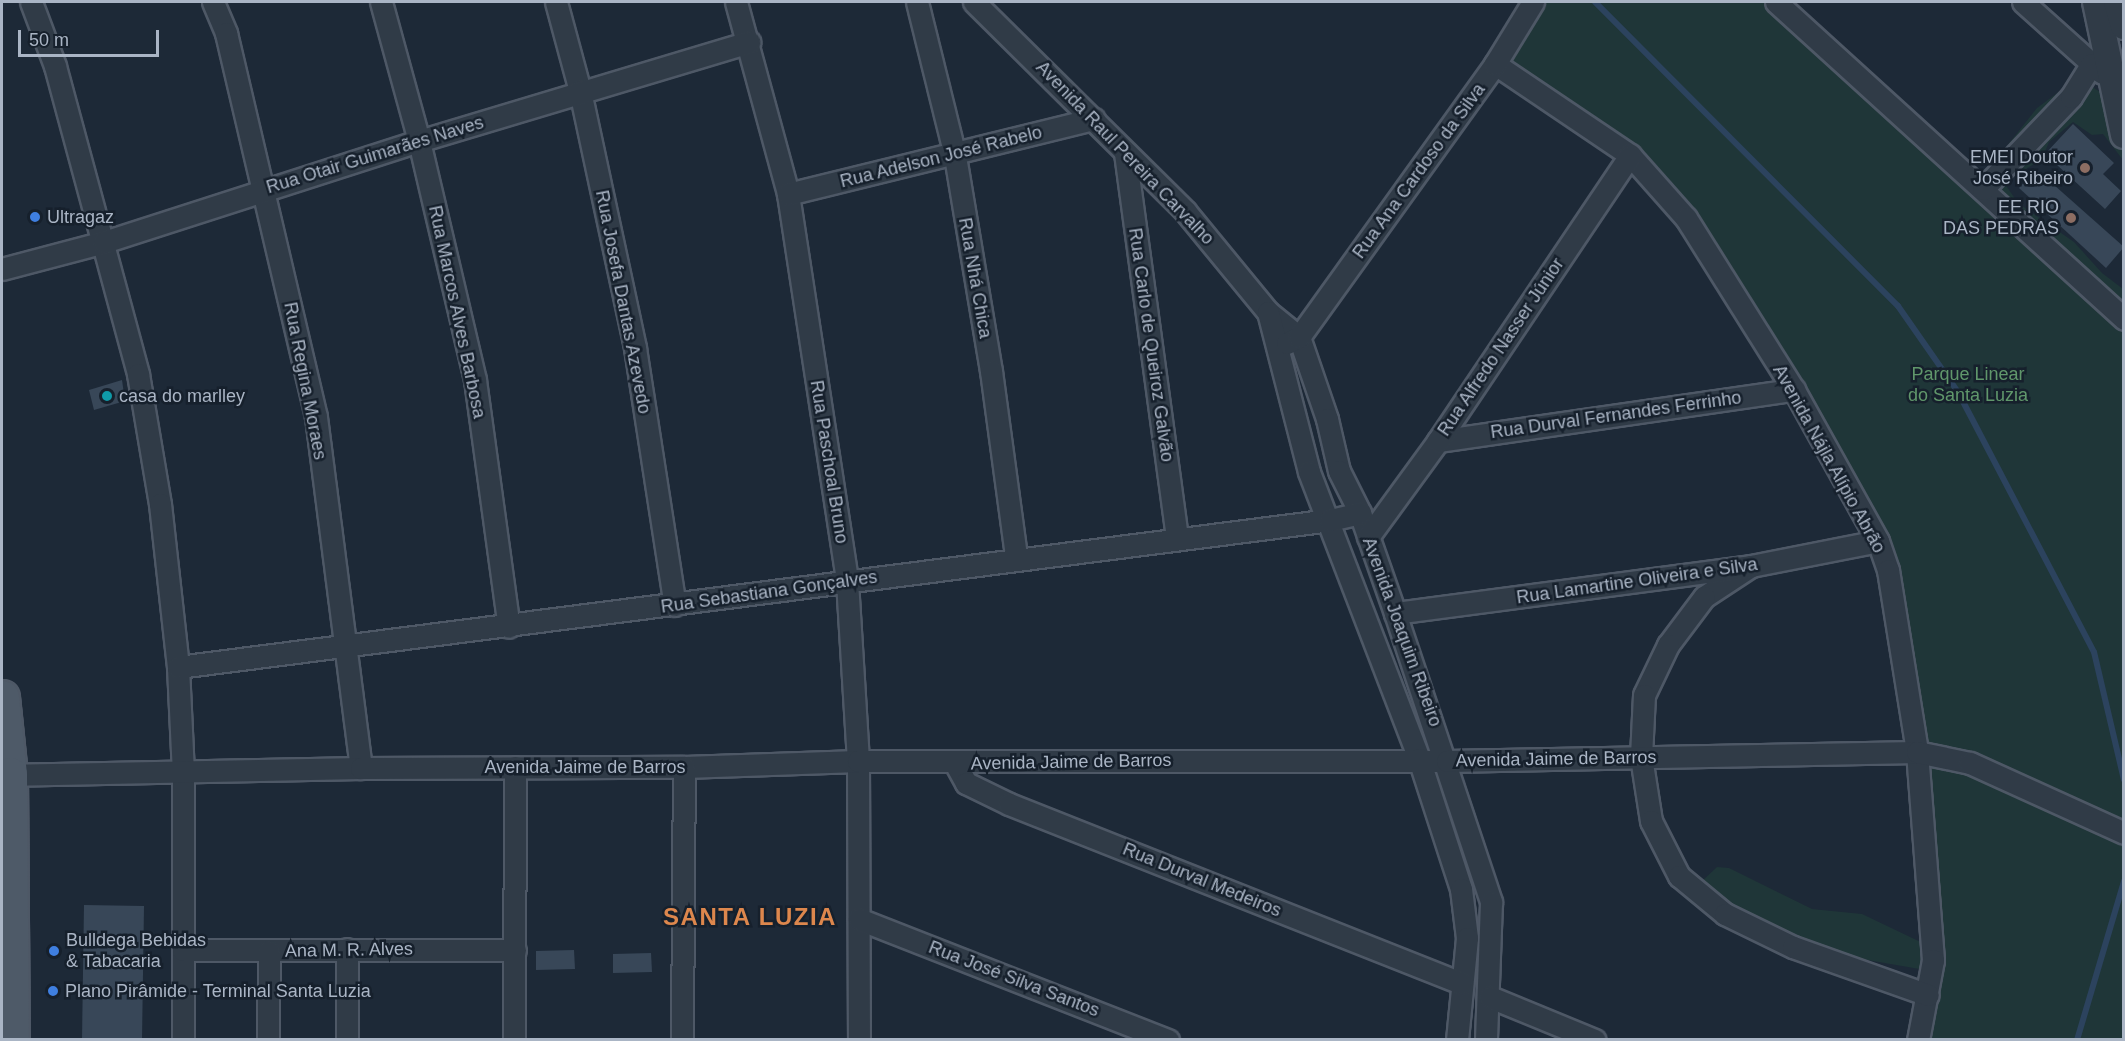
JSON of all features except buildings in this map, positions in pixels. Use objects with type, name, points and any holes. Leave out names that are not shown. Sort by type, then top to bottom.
[{"type":"main road","points":[[2,697],[12,1040]]},
{"type":"street","points":[[31,2],[55,66],[104,242],[140,384],[160,504],[178,667],[183,773],[183,1040]]},
{"type":"street","name":"Rua Regina Moraes","points":[[213,2],[226,33],[316,417],[361,768]]},
{"type":"street","name":"Rua Marcos Alves Barbosa","points":[[381,2],[419,141],[475,380],[509,627]]},
{"type":"street","name":"Rua Josefa Dantas Azevedo","points":[[556,2],[580,91],[635,348],[675,605]]},
{"type":"street","name":"Rua Paschoal Bruno","points":[[736,2],[788,194],[848,581],[858,761],[859,1040]]},
{"type":"street","name":"Rua Nhá Chica","points":[[917,2],[955,156],[991,371],[1016,557]]},
{"type":"street","name":"Avenida Raul Pereira Carvalho","points":[[974,2],[1185,211],[1268,312],[1299,337]]},
{"type":"street","name":"Rua Ana Cardoso da Silva","points":[[1299,337],[1495,64],[1533,2]]},
{"type":"street","points":[[1776,2],[2124,319]]},
{"type":"street","points":[[2023,2],[2108,80]]},
{"type":"street","points":[[2103,2],[2108,80],[2124,135]]},
{"type":"street","points":[[2103,2],[2124,26]]},
{"type":"street","name":"Rua Otair Guimarães Naves","points":[[2,269],[104,242],[264,189],[580,91],[748,42]]},
{"type":"street","name":"Avenida Nájla Alípio Abrão","points":[[1495,64],[1630,155],[1686,218],[1794,390],[1878,541],[1888,570],[1917,752],[1933,960],[1918,1040]]},
{"type":"street","points":[[1983,189],[2071,97],[2108,80]]},
{"type":"street","name":"Rua Adelson José Rabelo","points":[[788,194],[955,156],[1094,119]]},
{"type":"street","name":"Rua Carlo de Queiroz Galvão","points":[[1125,153],[1177,538]]},
{"type":"street","name":"Rua Alfredo Nasser Júnior","points":[[1368,537],[1438,441],[1630,155]]},
{"type":"street","name":"Avenida Raul Pereira Carvalho","points":[[1268,312],[1276,350]]},
{"type":"street","points":[[1276,350],[1299,337]]},
{"type":"street","name":"Avenida Joaquim Ribeiro","points":[[1299,337],[1328,419],[1339,471],[1360,513],[1447,761],[1491,902],[1490,997],[1486,1040]]},
{"type":"street","name":"Avenida Joaquim Ribeiro","points":[[1276,350],[1309,472],[1330,520],[1419,759],[1467,920],[1457,1040]]},
{"type":"street","name":"Rua Durval Fernandes Ferrinho","points":[[1438,441],[1794,390]]},
{"type":"street","name":"Rua Sebastiana Gonçalves","points":[[178,667],[509,627],[1016,557],[1330,520],[1360,513]]},
{"type":"street","name":"Rua Lamartine Oliveira e Silva","points":[[1395,613],[1751,566],[1878,541]]},
{"type":"street","points":[[1751,566],[1704,597],[1668,645],[1644,695],[1641,757],[1651,821],[1679,876],[1725,914],[1793,947],[1928,995]]},
{"type":"street","name":"Avenida Jaime de Barros","points":[[6,775],[361,768],[684,767],[858,761],[955,763],[1419,759],[1447,761],[1917,752],[1970,763],[2124,833]]},
{"type":"street","name":"Rua Durval Medeiros","points":[[955,763],[966,783],[1009,804],[1462,983]]},
{"type":"street","points":[[514,1040],[515,767]]},
{"type":"street","points":[[682,1040],[684,767]]},
{"type":"street","name":"Rua José Silva Santos","points":[[859,919],[1168,1040]]},
{"type":"street","points":[[347,949],[347,1040]]},
{"type":"street","name":"Ana M. R. Alves","points":[[183,950],[514,950]]},
{"type":"street","points":[[268,1040],[269,951]]},
{"type":"street","points":[[1490,997],[1595,1040]]},
{"type":"green space","name":"Parque Linear do Santa Luzia","points":[[1536,2],[1776,2],[1981,179],[2037,108],[2068,85],[2091,86],[2123,107],[2123,160],[2103,134],[2092,135],[2073,122],[2049,142],[2042,159],[2013,177],[2007,187],[2018,203],[2074,242],[2102,273],[2123,289],[2123,1039],[1918,1039],[1931,971],[1850,957],[1754,924],[1700,883],[1717,867],[1729,868],[1812,909],[1862,914],[1931,947],[1888,570],[1794,390],[1630,155],[1495,64]]},
{"type":"waterway","points":[[1595,2],[1898,306],[1958,392],[2094,652],[2124,780]]},
{"type":"waterway","points":[[2077,1040],[2124,881]]},
{"type":"place","name":"EMEI Doutor José Ribeiro","points":[[2085,168]]},
{"type":"place","name":"Ultragaz","points":[[35,217]]},
{"type":"place","name":"EE RIO DAS PEDRAS","points":[[2071,218]]},
{"type":"place","name":"casa do marlley","points":[[107,396]]},
{"type":"place","name":"Bulldega Bebidas & Tabacaria","points":[[54,951]]},
{"type":"place","name":"Plano Pirâmide - Terminal Santa Luzia","points":[[53,991]]},
{"type":"district","name":"SANTA LUZIA","points":[[750,917]]}]
